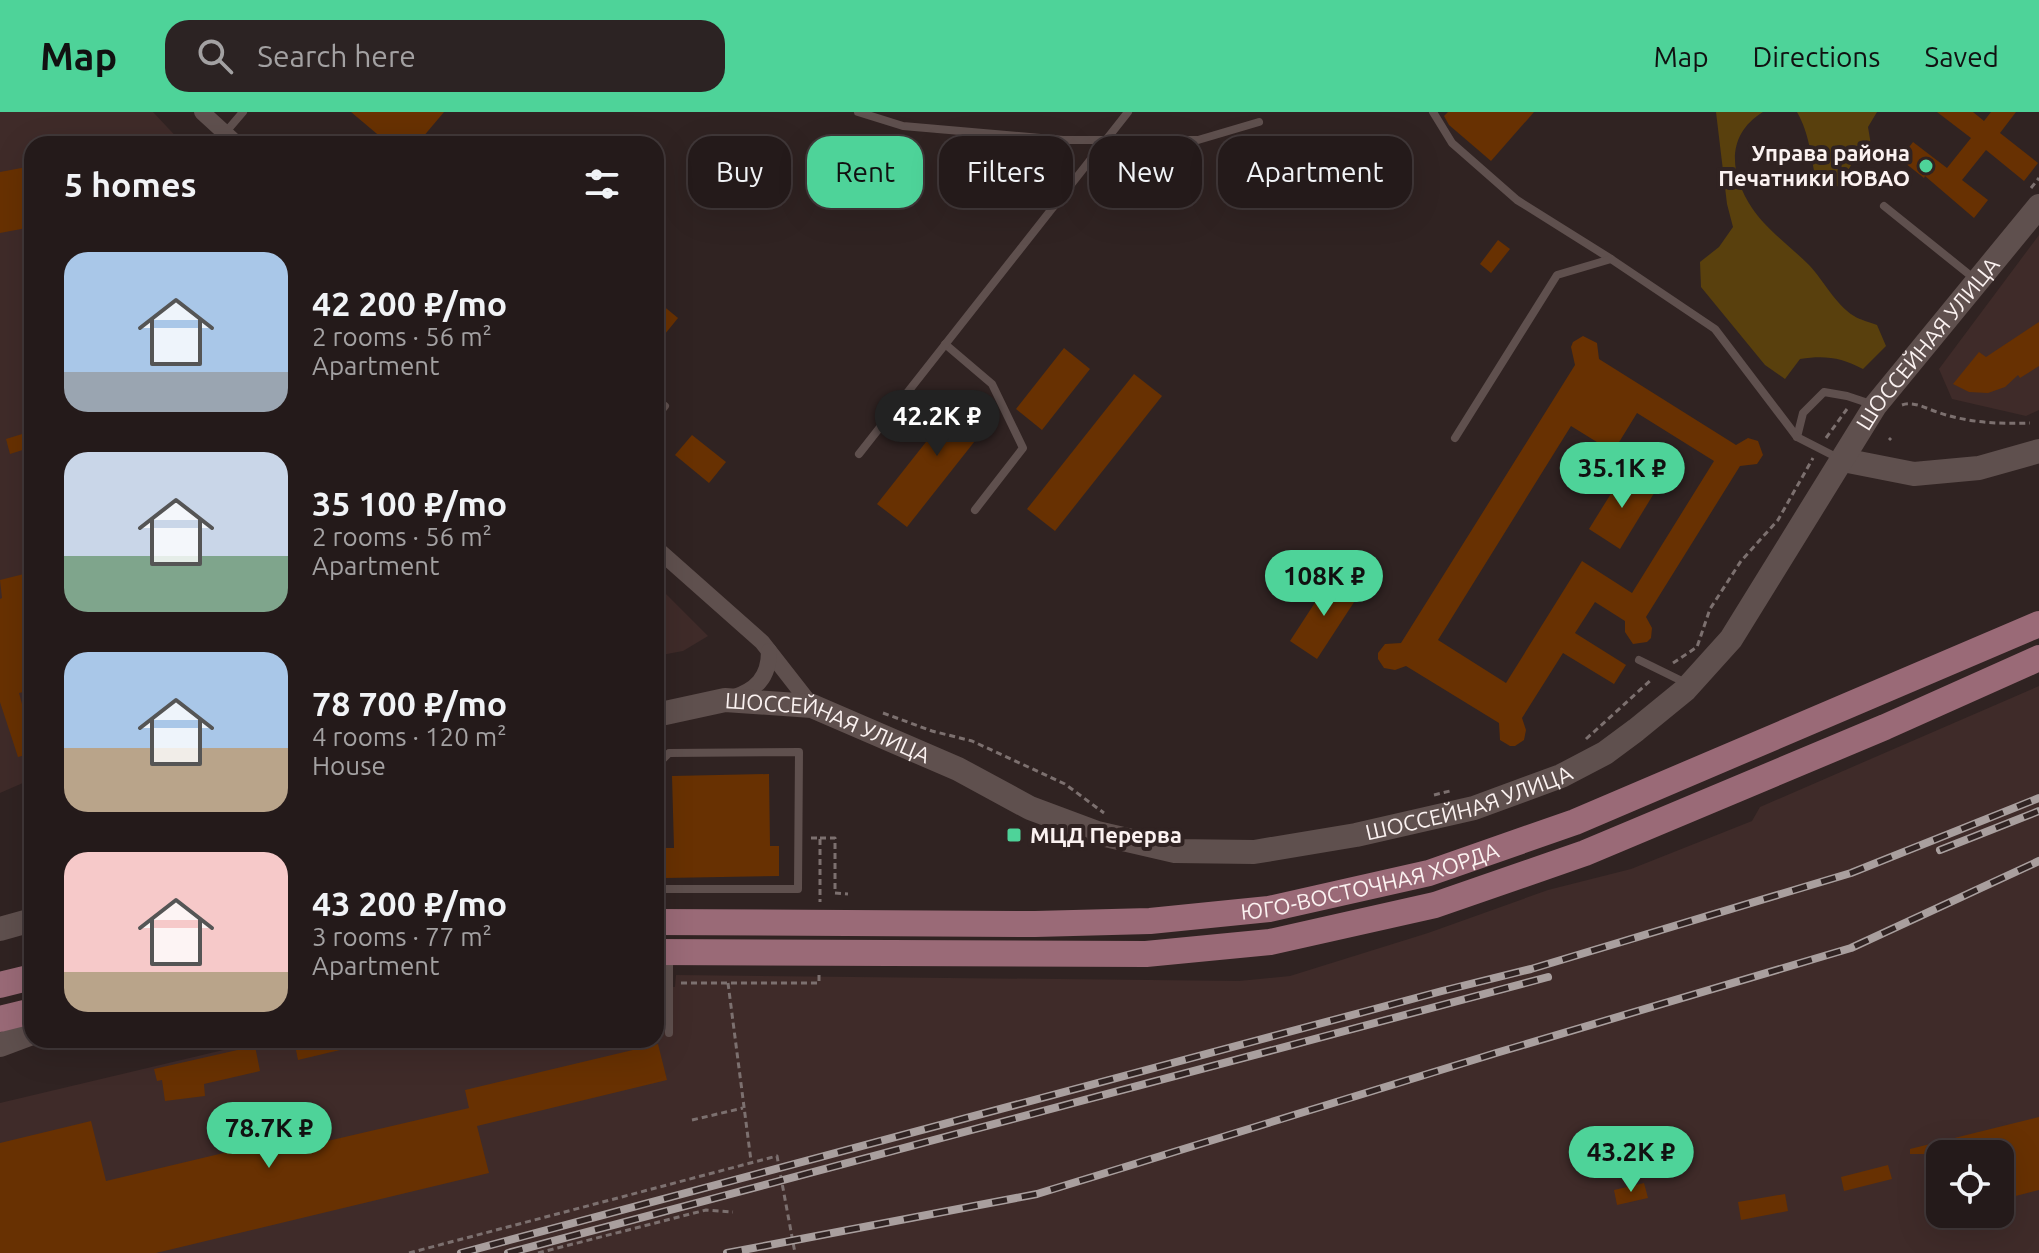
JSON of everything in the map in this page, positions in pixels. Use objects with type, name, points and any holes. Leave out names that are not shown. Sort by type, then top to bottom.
[{"type":"main road","name":"ШОССЕЙНАЯ УЛИЦА","points":[[664,713],[725,700],[812,706],[958,769],[1030,808],[1097,833],[1175,851],[1254,852],[1356,835],[1474,808],[1561,776],[1605,753],[1689,685],[1731,639],[1843,460],[1977,281],[2039,206]]},
{"type":"main road","points":[[1843,460],[1914,474],[1979,468],[2039,451]]},
{"type":"main road","name":"ЮГО-ВОСТОЧНАЯ ХОРДА","points":[[664,922],[1035,924],[1150,921],[1269,909],[1429,873],[1575,822],[2039,624]]},
{"type":"main road","name":"ЮГО-ВОСТОЧНАЯ ХОРДА","points":[[664,952],[1146,954],[1270,942],[1435,905],[1585,853],[1885,727],[2039,658]]},
{"type":"main road","points":[[0,929],[24,922]]},
{"type":"main road","points":[[0,985],[24,979]]},
{"type":"main road","points":[[0,1019],[24,1013]]},
{"type":"main road","points":[[0,1045],[24,1036]]},
{"type":"street","points":[[202,112],[228,136]]},
{"type":"street","points":[[664,555],[769,651],[812,706]]},
{"type":"street","points":[[725,700],[747,693],[760,683],[769,665],[769,651]]},
{"type":"lane","points":[[232,136],[243,112]]},
{"type":"lane","points":[[858,112],[903,126],[1089,140]]},
{"type":"lane","points":[[1107,136],[1128,112]]},
{"type":"lane","points":[[1433,112],[1452,143],[1517,200],[1715,329],[1797,437],[1843,460]]},
{"type":"lane","points":[[1202,139],[1259,122]]},
{"type":"lane","points":[[859,454],[1089,159]]},
{"type":"lane","points":[[1884,206],[1977,281]]},
{"type":"lane","points":[[1455,438],[1557,275],[1611,259]]},
{"type":"lane","points":[[945,344],[992,384],[1023,448],[975,510]]},
{"type":"lane","points":[[1797,437],[1803,413],[1824,392],[1886,406]]},
{"type":"lane","points":[[1639,660],[1689,685]]},
{"type":"lane","points":[[664,758],[669,753],[799,752],[798,889],[664,889]]},
{"type":"lane","points":[[664,957],[669,982],[669,1033]]},
{"type":"path","points":[[1886,406],[1910,402],[1957,419],[1995,424],[2030,423]]},
{"type":"path","points":[[1583,742],[1661,671],[1697,647],[1710,609],[1741,561],[1778,520],[1804,475]]},
{"type":"path","points":[[879,712],[972,741],[1065,784],[1104,813]]},
{"type":"path","points":[[1423,798],[1453,791]]},
{"type":"path","points":[[799,838],[835,838],[835,893],[848,894]]},
{"type":"path","points":[[820,838],[820,895]]},
{"type":"path","points":[[669,982],[728,983],[751,1163]]},
{"type":"path","points":[[692,1120],[743,1108]]},
{"type":"path","points":[[409,1253],[777,1156],[795,1253]]},
{"type":"path","points":[[538,1253],[706,1210],[733,1212]]},
{"type":"shaded area","points":[[0,112],[153,112],[176,136],[24,136],[24,782],[0,793]]},
{"type":"shaded area","points":[[1716,112],[1763,112],[1742,132],[1737,144],[1735,156],[1739,182],[1758,216],[1809,265],[1841,305],[1856,317],[1877,325],[1886,346],[1863,369],[1825,357],[1800,359],[1785,379],[1765,365],[1701,287],[1700,262],[1719,247],[1733,227],[1727,204]]},
{"type":"shaded area","points":[[1797,112],[1877,112],[1868,127],[1872,151],[1851,165],[1840,187],[1816,179],[1807,137]]},
{"type":"shaded area","points":[[2039,235],[2039,410],[2026,416],[1952,399],[1939,369]]},
{"type":"shaded area","points":[[664,592],[708,636],[683,651],[664,655]]},
{"type":"shaded area","points":[[2039,686],[2039,1253],[0,1253],[0,1103],[231,1048],[664,1048],[664,986],[675,987],[676,975],[1239,981],[1290,976],[1428,933],[1548,890],[1631,869],[1752,821],[1760,807]]},
{"type":"building","points":[[351,112],[444,112],[424,136],[380,136]]},
{"type":"building","points":[[1448,112],[1534,112],[1491,161],[1449,125],[1444,116]]},
{"type":"building","name":"Управа района Печатники ЮВАО","points":[[1937,112],[1973,112],[1984,121],[1991,112],[2016,112],[2000,133],[2038,163],[2024,181],[1986,150],[1962,180],[1988,200],[1974,218],[1900,159],[1913,142],[1947,168],[1971,138]]},
{"type":"building","points":[[24,168],[24,228],[0,233],[0,172]]},
{"type":"building","points":[[1498,240],[1510,249],[1491,273],[1480,264]]},
{"type":"building","points":[[664,307],[678,318],[664,335]]},
{"type":"building","points":[[2039,322],[2039,366],[2020,378],[2018,375],[2005,387],[1988,393],[1969,392],[1953,384],[1979,352],[1986,357]]},
{"type":"building","points":[[1583,336],[1597,343],[1599,359],[1736,445],[1748,438],[1758,441],[1763,455],[1757,464],[1740,466],[1646,617],[1652,628],[1651,638],[1647,642],[1633,644],[1625,632],[1625,621],[1595,602],[1575,633],[1626,665],[1614,684],[1563,653],[1522,718],[1526,730],[1524,740],[1510,746],[1500,740],[1499,723],[1406,666],[1395,670],[1384,668],[1378,653],[1385,644],[1401,643],[1575,365],[1571,347]],"holes":[[[1637,413],[1714,461],[1632,593],[1582,561],[1506,683],[1438,640],[1571,426],[1613,452]]]},
{"type":"building","points":[[1064,348],[1090,369],[1042,430],[1016,409]]},
{"type":"building","points":[[1134,374],[1162,396],[1055,531],[1027,509]]},
{"type":"building","points":[[967,390],[997,413],[907,527],[877,504]]},
{"type":"building","points":[[24,433],[24,450],[10,454],[6,439]]},
{"type":"building","points":[[692,435],[726,462],[709,483],[675,455]]},
{"type":"building","points":[[1625,471],[1656,490],[1620,549],[1589,529]]},
{"type":"building","points":[[24,574],[24,692],[19,693],[24,711],[24,755],[18,757],[0,702],[0,580]]},
{"type":"building","points":[[1331,578],[1358,596],[1317,659],[1290,641]]},
{"type":"building","points":[[769,774],[770,846],[779,846],[779,876],[665,878],[664,848],[674,848],[672,776]]},
{"type":"building","points":[[255,1048],[260,1071],[204,1084],[205,1096],[165,1101],[162,1080],[157,1081],[154,1069]]},
{"type":"building","points":[[296,1048],[348,1048],[298,1060]]},
{"type":"building","points":[[641,1048],[659,1048],[667,1080],[477,1126],[489,1173],[156,1253],[0,1253],[0,1143],[91,1121],[106,1181],[316,1131],[319,1143],[469,1108],[465,1090]]},
{"type":"building","points":[[2039,1117],[2039,1190],[2014,1196],[2014,1140],[1946,1140]]},
{"type":"building","points":[[1926,1145],[1926,1154],[1910,1154],[1910,1149]]},
{"type":"building","points":[[1888,1165],[1892,1179],[1844,1191],[1841,1177]]},
{"type":"building","points":[[1644,1183],[1648,1198],[1617,1205],[1614,1190]]},
{"type":"building","points":[[1785,1194],[1788,1211],[1741,1220],[1738,1202]]},
{"type":"railway","points":[[461,1253],[1531,969],[1851,873],[2039,798]]},
{"type":"railway","points":[[1940,850],[2039,811]]},
{"type":"railway","points":[[727,1253],[1037,1194],[1851,948],[2039,861]]},
{"type":"railway","points":[[508,1253],[1548,977]]},
{"type":"place","name":"Управа района Печатники ЮВАО","points":[[1926,166]]},
{"type":"place","name":"МЦД Перерва","points":[[1014,835]]}]
